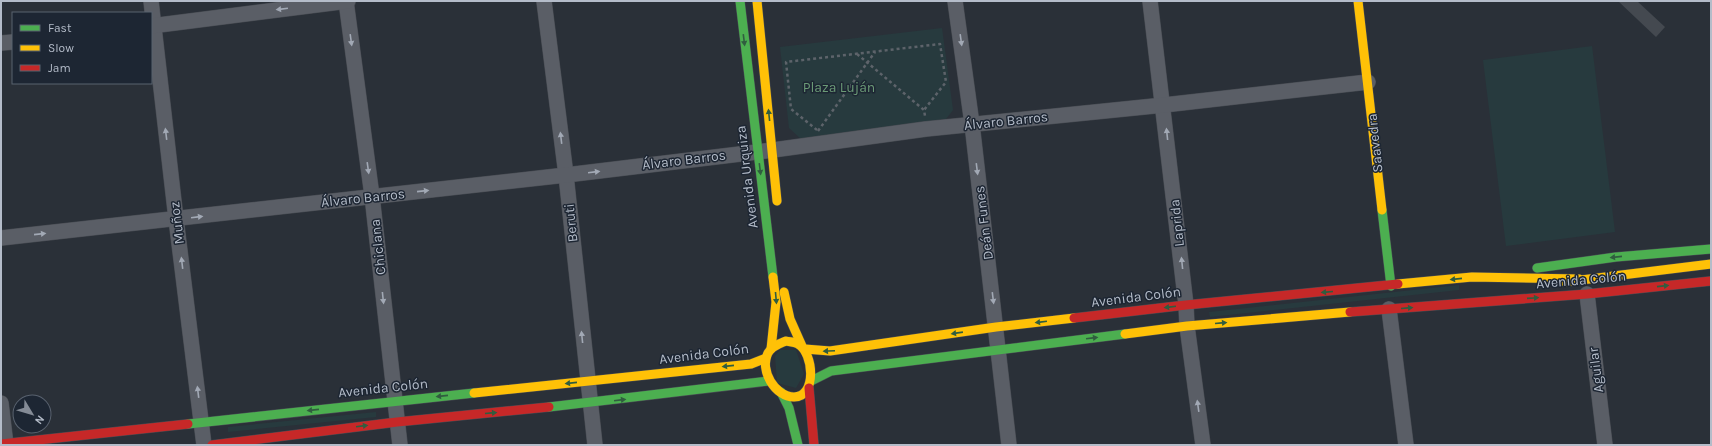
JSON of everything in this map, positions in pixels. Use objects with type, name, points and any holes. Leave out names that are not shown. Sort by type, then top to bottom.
[{"type":"main road","name":"Avenida Urquiza","points":[[740,1],[776,302],[771,349]]},
{"type":"main road","name":"Avenida Urquiza","points":[[756,1],[773,150],[778,214]]},
{"type":"main road","name":"Saavedra","points":[[1358,1],[1391,286]]},
{"type":"main road","name":"Avenida Colón","points":[[803,347],[830,351],[996,327],[1186,305],[1391,286],[1472,277],[1616,257],[1711,248]]},
{"type":"main road","name":"Avenida Colón","points":[[1452,303],[1579,279],[1711,264]]},
{"type":"main road","points":[[782,277],[790,319],[809,359],[814,445]]},
{"type":"main road","name":"Avenida Colón","points":[[1472,277],[1579,279]]},
{"type":"main road","name":"Avenida Colón","points":[[810,384],[831,371],[1187,326],[1452,303],[1587,294],[1711,281]]},
{"type":"main road","points":[[803,347],[793,341],[786,341],[777,344],[771,349],[766,358],[765,370],[769,381],[788,396],[804,394],[810,384]]},
{"type":"main road","name":"Avenida Colón","points":[[4,444],[751,364],[766,358]]},
{"type":"main road","points":[[212,445],[397,422],[590,404],[769,381]]},
{"type":"main road","points":[[781,392],[790,408],[798,445]]},
{"type":"street","name":"Muñoz","points":[[151,1],[151,12]]},
{"type":"street","points":[[152,26],[347,1]]},
{"type":"street","name":"Chiclana","points":[[347,1],[372,196],[400,445]]},
{"type":"street","name":"Beruti","points":[[544,1],[566,175],[595,445]]},
{"type":"street","name":"Deán Funes","points":[[955,1],[972,124],[1009,445]]},
{"type":"street","name":"Laprida","points":[[1150,1],[1164,105],[1187,326],[1203,445]]},
{"type":"street","name":"Muñoz","points":[[152,26],[204,445]]},
{"type":"street","points":[[1,43],[12,42]]},
{"type":"street","name":"Álvaro Barros","points":[[1,238],[566,175],[773,150],[818,137],[926,129],[1164,105],[1368,82]]},
{"type":"street","name":"Aguilar","points":[[1587,294],[1605,445]]},
{"type":"street","points":[[1389,309],[1406,445]]},
{"type":"street","points":[[1,403],[4,444]]},
{"type":"path","points":[[875,52],[818,137],[791,109],[786,62],[940,44],[946,82],[924,110],[926,129]]},
{"type":"path","points":[[856,54],[924,110]]},
{"type":"green space","name":"Plaza Luján","points":[[942,28],[953,110],[946,119],[801,139],[789,128],[780,47]]},
{"type":"green space","points":[[1592,46],[1615,232],[1506,246],[1483,60]]},
{"type":"green space","points":[[1459,285],[1459,290],[1210,317],[1209,312]]},
{"type":"green space","points":[[780,350],[796,350],[804,374],[796,388],[777,383],[775,356]]},
{"type":"green space","points":[[376,412],[376,417],[228,432],[228,427]]},
{"type":"building","points":[[1618,1],[1637,1],[1665,27],[1656,37]]},
{"type":"traffic: fast","points":[[740,1],[773,277]]},
{"type":"traffic: fast","points":[[1382,210],[1391,286]]},
{"type":"traffic: fast","points":[[1537,268],[1616,257],[1711,249]]},
{"type":"traffic: fast","points":[[811,381],[831,371],[1125,334]]},
{"type":"traffic: fast","points":[[549,407],[769,381]]},
{"type":"traffic: fast","points":[[781,392],[789,408],[798,445]]},
{"type":"traffic: fast","points":[[188,424],[474,393]]},
{"type":"traffic: slow","points":[[757,1],[777,201]]},
{"type":"traffic: slow","points":[[1358,1],[1382,210]]},
{"type":"traffic: slow","points":[[1565,282],[1711,264]]},
{"type":"traffic: slow","points":[[771,349],[776,302],[773,277]]},
{"type":"traffic: slow","points":[[1398,284],[1472,277],[1579,279]]},
{"type":"traffic: slow","points":[[784,292],[790,319],[802,346]]},
{"type":"traffic: slow","points":[[1125,334],[1187,326],[1350,312]]},
{"type":"traffic: slow","points":[[805,349],[830,351],[996,327],[1074,318]]},
{"type":"traffic: slow","points":[[786,341],[797,343],[803,349],[810,365],[810,383],[807,390],[801,395],[794,397],[787,396],[775,388],[767,374],[766,360],[768,353],[776,346],[786,341]]},
{"type":"traffic: slow","points":[[474,393],[751,364],[766,358]]},
{"type":"traffic: jam","points":[[1350,312],[1587,294],[1711,281]]},
{"type":"traffic: jam","points":[[1074,318],[1186,305],[1398,284]]},
{"type":"traffic: jam","points":[[809,388],[814,445]]},
{"type":"traffic: jam","points":[[212,445],[397,422],[549,407]]},
{"type":"traffic: jam","points":[[1,444],[188,424]]}]
